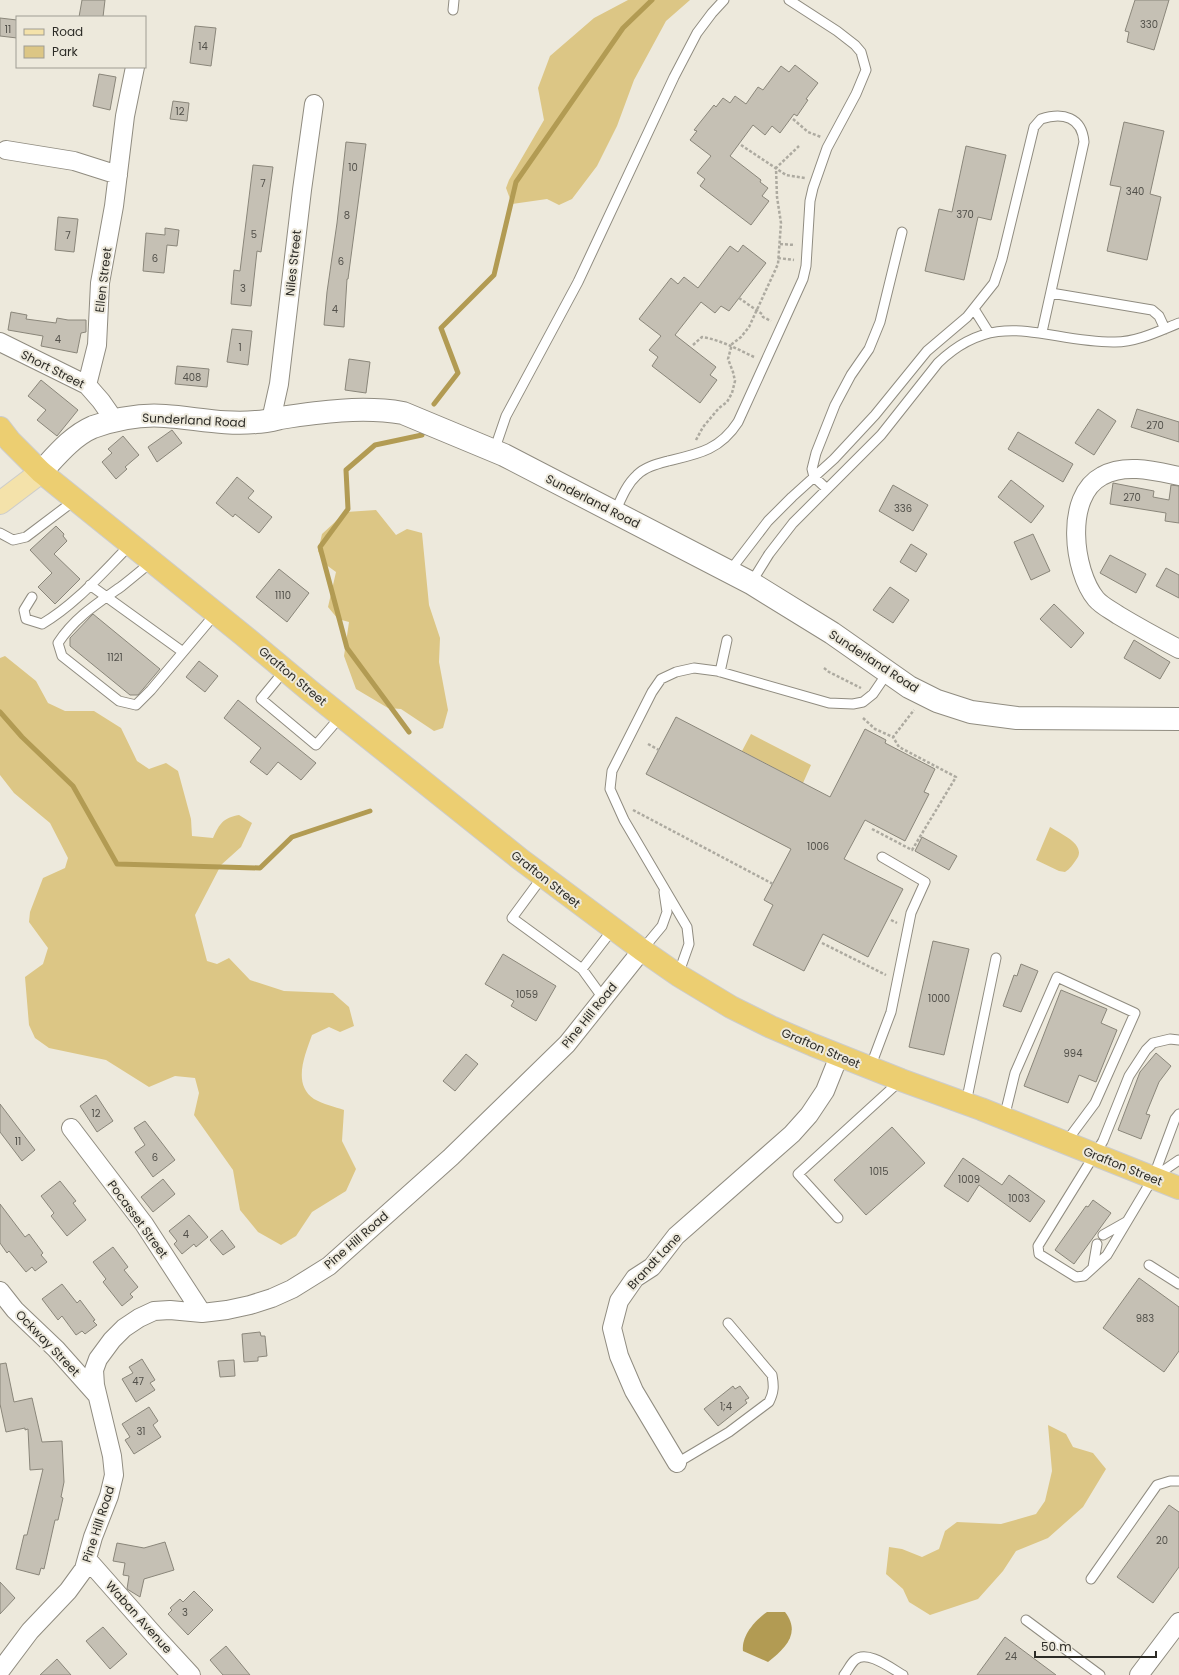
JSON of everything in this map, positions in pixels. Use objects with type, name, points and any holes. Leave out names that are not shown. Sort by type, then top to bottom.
[{"type":"highway","name":"Grafton Street","points":[[0,428],[14,446],[40,472],[216,613],[341,716],[543,876],[613,929],[678,975],[744,1014],[839,1056],[966,1103],[1179,1188]]},
{"type":"main road","name":"Sunderland Road","points":[[0,503],[40,472]]},
{"type":"street","name":"Ellen Street","points":[[87,385],[97,345],[100,283],[118,175],[125,116],[135,68]]},
{"type":"street","name":"Niles Street","points":[[271,420],[280,384],[302,190],[314,104]]},
{"type":"street","points":[[6,150],[74,161],[118,175]]},
{"type":"street","name":"Short Street","points":[[0,342],[87,385],[101,401],[115,421]]},
{"type":"street","name":"Sunderland Road","points":[[40,472],[67,444],[83,432],[115,421],[141,416],[165,416],[226,422],[255,422],[352,410],[388,410],[403,413],[494,451],[751,583],[832,633],[909,687],[937,701],[971,712],[998,717],[1116,720],[1179,719]]},
{"type":"street","points":[[1179,476],[1148,470],[1124,469],[1101,476],[1093,482],[1086,491],[1080,505],[1076,532],[1076,549],[1086,581],[1097,601],[1148,634],[1179,649]]},
{"type":"street","name":"Pine Hill Road","points":[[0,1671],[30,1631],[68,1591],[84,1569],[93,1537],[109,1496],[114,1475],[112,1456],[95,1386],[94,1370],[98,1359],[112,1340],[124,1328],[139,1318],[154,1311],[170,1310],[202,1313],[234,1308],[272,1298],[292,1289],[329,1266],[451,1157],[567,1044],[642,950]]},
{"type":"street","name":"Brandt Lane","points":[[677,1463],[634,1392],[619,1356],[612,1328],[619,1301],[634,1278],[652,1267],[676,1236],[792,1134],[809,1115],[825,1090],[839,1056]]},
{"type":"street","name":"Pocasset Street","points":[[71,1128],[144,1224],[202,1313]]},
{"type":"street","name":"Ockway Street","points":[[0,1291],[15,1310],[56,1349],[97,1395]]},
{"type":"street","name":"Waban Avenue","points":[[87,1559],[191,1675]]},
{"type":"street","points":[[1139,1675],[1179,1622]]},
{"type":"lane","points":[[453,10],[454,0]]},
{"type":"lane","points":[[494,451],[506,416],[578,282],[676,71],[697,33],[724,0]]},
{"type":"lane","points":[[615,512],[625,490],[638,474],[653,466],[701,453],[714,447],[731,433],[738,422],[803,279],[806,266],[810,201],[815,180],[827,148],[856,94],[866,70],[861,52],[855,45],[789,0]]},
{"type":"lane","points":[[729,572],[768,521],[834,459],[875,415],[927,351],[938,340],[954,330],[974,309],[994,283],[1002,259],[1034,127],[1041,119],[1062,116],[1068,117],[1078,124],[1084,135],[1084,142],[1042,332]]},
{"type":"lane","points":[[827,489],[814,477],[812,469],[816,453],[835,405],[851,375],[869,349],[880,322],[902,232]]},
{"type":"lane","points":[[1051,293],[1152,310],[1159,316],[1165,329]]},
{"type":"lane","points":[[974,309],[988,333]]},
{"type":"lane","points":[[751,583],[769,554],[793,523],[881,435],[938,363],[948,353],[970,340],[996,331],[1021,330],[1042,332],[1083,340],[1116,342],[1134,339],[1179,323]]},
{"type":"lane","points":[[0,533],[13,540],[26,538],[75,500]]},
{"type":"lane","points":[[32,596],[24,610],[26,619],[42,624],[58,614],[90,585],[130,545]]},
{"type":"lane","points":[[151,562],[88,609],[67,629],[58,643],[62,656],[119,701],[136,705],[151,690],[216,613]]},
{"type":"lane","points":[[90,585],[183,652]]},
{"type":"lane","points":[[720,672],[727,640]]},
{"type":"lane","points":[[678,975],[689,944],[687,927],[624,820],[610,789],[611,777],[652,692],[661,679],[676,672],[694,668],[720,672],[829,703],[853,704],[863,702],[873,694],[888,672]]},
{"type":"lane","points":[[286,670],[261,699],[316,745],[341,716]]},
{"type":"lane","points":[[870,1068],[891,1012],[911,913],[924,882],[882,857]]},
{"type":"lane","points":[[543,876],[512,918],[582,969],[603,998]]},
{"type":"lane","points":[[642,950],[662,926],[667,912],[664,890]]},
{"type":"lane","points":[[582,969],[613,929]]},
{"type":"lane","points":[[966,1103],[996,958]]},
{"type":"lane","points":[[1004,1118],[1015,1073],[1057,977],[1136,1013],[1095,1103],[1066,1143]]},
{"type":"lane","points":[[1179,1040],[1170,1039],[1153,1043],[1146,1050],[1129,1076],[1103,1141],[1038,1246],[1039,1254],[1076,1277],[1084,1276],[1107,1256],[1153,1178],[1175,1119],[1179,1114]]},
{"type":"lane","points":[[838,1218],[798,1174],[901,1080]]},
{"type":"lane","points":[[1153,1178],[1179,1160]]},
{"type":"lane","points":[[1103,1235],[1127,1221]]},
{"type":"lane","points":[[1093,1267],[1097,1244]]},
{"type":"lane","points":[[1149,1265],[1179,1284]]},
{"type":"lane","points":[[677,1463],[729,1432],[769,1402],[772,1395],[774,1384],[772,1375],[728,1322]]},
{"type":"lane","points":[[1091,1579],[1157,1485],[1170,1481],[1179,1481]]},
{"type":"lane","points":[[1026,1620],[1100,1675]]},
{"type":"lane","points":[[844,1675],[856,1659],[863,1656],[870,1656],[903,1675]]},
{"type":"path","points":[[793,120],[808,132]]},
{"type":"path","points":[[741,145],[786,175],[815,180]]},
{"type":"path","points":[[691,445],[696,440],[703,427],[719,408],[727,402],[732,392],[735,381],[728,359],[732,347],[749,327],[778,264],[781,223],[777,197],[776,168],[799,146]]},
{"type":"path","points":[[780,244],[786,244]]},
{"type":"path","points":[[778,258],[785,259]]},
{"type":"path","points":[[739,298],[757,310],[763,317]]},
{"type":"path","points":[[692,344],[702,337],[724,343],[742,352]]},
{"type":"path","points":[[824,668],[861,689]]},
{"type":"path","points":[[893,737],[915,708]]},
{"type":"path","points":[[863,718],[874,729],[893,737],[899,747],[956,777],[912,850],[872,829]]},
{"type":"path","points":[[648,744],[659,750]]},
{"type":"path","points":[[633,810],[773,884]]},
{"type":"path","points":[[822,943],[897,981]]},
{"type":"green space","points":[[628,0],[690,0],[666,21],[634,80],[617,126],[597,166],[572,199],[559,205],[547,199],[512,204],[506,188],[509,180],[544,120],[538,88],[550,56],[594,18]]},
{"type":"green space","points":[[376,510],[396,535],[407,529],[422,533],[429,605],[440,638],[439,662],[448,710],[443,728],[434,731],[401,709],[388,708],[356,689],[344,656],[349,622],[338,619],[328,607],[336,572],[325,564],[318,551],[322,534],[346,512]]},
{"type":"green space","points":[[5,656],[36,681],[48,703],[65,711],[94,711],[121,728],[137,761],[149,769],[166,763],[178,771],[191,819],[192,836],[213,838],[223,822],[229,818],[239,815],[252,823],[241,847],[221,865],[195,915],[207,961],[217,964],[229,958],[250,980],[284,991],[333,993],[349,1007],[354,1026],[340,1032],[329,1027],[312,1035],[306,1051],[302,1069],[302,1077],[303,1085],[307,1093],[314,1099],[344,1110],[342,1141],[356,1169],[346,1191],[312,1212],[296,1236],[281,1245],[258,1232],[240,1210],[233,1170],[194,1115],[199,1093],[195,1078],[175,1076],[149,1087],[106,1060],[49,1048],[35,1038],[29,1025],[25,977],[43,964],[48,948],[29,922],[30,912],[43,878],[65,868],[68,858],[50,823],[14,793],[0,775],[0,658]]},
{"type":"green space","points":[[751,734],[811,765],[803,783],[742,751]]},
{"type":"green space","points":[[1050,827],[1072,840],[1079,850],[1079,855],[1076,860],[1065,872],[1059,871],[1036,860]]},
{"type":"green space","points":[[1048,1425],[1066,1434],[1073,1447],[1093,1453],[1106,1469],[1083,1507],[1048,1538],[1016,1551],[1003,1571],[978,1599],[930,1615],[909,1602],[903,1589],[886,1574],[889,1547],[902,1549],[922,1557],[939,1549],[945,1531],[957,1522],[1001,1524],[1036,1514],[1045,1501],[1052,1471]]},
{"type":"shaded area","points":[[767,1612],[785,1612],[792,1627],[786,1646],[768,1662],[743,1651],[744,1640],[750,1629],[758,1619]]},
{"type":"building","points":[[82,0],[105,0],[103,16],[79,16]]},
{"type":"building","points":[[1135,0],[1169,0],[1154,50],[1127,42],[1129,32],[1125,31]]},
{"type":"building","points":[[0,18],[16,20],[16,38],[0,36]]},
{"type":"building","points":[[195,26],[216,28],[211,66],[190,63]]},
{"type":"building","points":[[795,65],[818,83],[806,99],[808,100],[797,116],[794,114],[780,133],[772,126],[765,135],[753,125],[730,156],[761,180],[760,182],[768,188],[762,196],[769,201],[751,225],[700,186],[705,179],[697,173],[711,156],[690,140],[697,131],[694,130],[714,105],[716,107],[723,98],[730,103],[735,96],[746,104],[758,87],[763,90],[781,66],[789,72]]},
{"type":"building","points":[[99,74],[116,77],[110,110],[93,106]]},
{"type":"building","points":[[173,101],[189,103],[187,121],[170,119]]},
{"type":"building","points":[[1124,122],[1164,131],[1150,194],[1161,197],[1147,260],[1107,251],[1121,187],[1110,185]]},
{"type":"building","points":[[346,142],[366,144],[347,279],[344,327],[324,325]]},
{"type":"building","points":[[966,146],[1006,155],[991,220],[978,217],[964,280],[925,271],[939,209],[952,212]]},
{"type":"building","points":[[253,165],[273,167],[261,252],[257,251],[251,306],[231,304],[234,270],[240,271]]},
{"type":"building","points":[[58,217],[78,219],[74,252],[55,250]]},
{"type":"building","points":[[165,228],[179,230],[177,246],[167,245],[164,273],[143,271],[146,233],[165,235]]},
{"type":"building","points":[[743,245],[766,263],[729,311],[721,306],[715,313],[701,302],[675,335],[716,367],[710,375],[717,380],[700,403],[652,366],[658,357],[649,350],[661,336],[639,319],[671,278],[678,284],[684,277],[698,288],[730,246],[738,252]]},
{"type":"building","points":[[11,312],[27,315],[26,319],[56,323],[57,318],[68,320],[86,320],[86,332],[81,333],[77,353],[41,346],[43,336],[8,330]]},
{"type":"building","points":[[232,329],[252,331],[248,365],[227,362]]},
{"type":"building","points":[[349,359],[370,362],[366,393],[345,390]]},
{"type":"building","points":[[177,366],[209,369],[207,387],[175,384]]},
{"type":"building","points":[[41,380],[78,410],[57,436],[37,420],[46,410],[28,396]]},
{"type":"building","points":[[1098,409],[1116,421],[1094,455],[1075,443]]},
{"type":"building","points":[[1137,409],[1179,422],[1179,442],[1131,427]]},
{"type":"building","points":[[172,430],[182,443],[157,462],[148,447]]},
{"type":"building","points":[[1018,432],[1073,464],[1063,482],[1008,449]]},
{"type":"building","points":[[123,436],[139,455],[125,467],[127,469],[116,479],[102,462],[112,453],[108,449]]},
{"type":"building","points":[[237,477],[254,491],[248,498],[272,517],[259,533],[235,514],[233,517],[216,503]]},
{"type":"building","points":[[1011,480],[1044,506],[1031,523],[998,497]]},
{"type":"building","points":[[1113,483],[1154,491],[1153,497],[1169,500],[1171,485],[1179,486],[1179,523],[1165,521],[1166,513],[1110,504]]},
{"type":"building","points":[[893,485],[928,505],[913,531],[879,511]]},
{"type":"building","points":[[56,526],[64,534],[63,536],[67,541],[54,554],[80,579],[55,604],[38,587],[52,573],[30,550]]},
{"type":"building","points":[[1033,534],[1050,571],[1031,580],[1014,542]]},
{"type":"building","points":[[911,544],[927,554],[916,572],[900,562]]},
{"type":"building","points":[[1110,555],[1146,574],[1136,593],[1100,573]]},
{"type":"building","points":[[1166,568],[1179,575],[1179,598],[1156,586]]},
{"type":"building","points":[[279,569],[309,593],[287,622],[256,597]]},
{"type":"building","points":[[890,587],[909,600],[893,623],[873,610]]},
{"type":"building","points":[[1054,604],[1084,633],[1071,648],[1040,619]]},
{"type":"building","points":[[93,614],[160,669],[138,695],[130,695],[70,646],[70,638]]},
{"type":"building","points":[[1134,640],[1170,662],[1160,679],[1124,658]]},
{"type":"building","points":[[199,661],[218,676],[205,692],[186,677]]},
{"type":"building","points":[[238,700],[316,763],[301,780],[278,762],[267,775],[250,762],[261,748],[224,718]]},
{"type":"building","points":[[676,717],[830,797],[865,729],[886,740],[885,743],[935,769],[924,792],[929,794],[905,841],[865,820],[844,859],[903,889],[868,957],[823,934],[804,971],[753,945],[773,905],[764,900],[791,849],[646,774]]},
{"type":"building","points":[[922,837],[957,856],[949,870],[915,851]]},
{"type":"building","points":[[933,941],[969,949],[944,1055],[909,1047]]},
{"type":"building","points":[[503,954],[556,986],[536,1021],[511,1006],[514,1001],[485,984]]},
{"type":"building","points":[[1021,964],[1038,971],[1021,1012],[1003,1006],[1014,975],[1017,976]]},
{"type":"building","points":[[1061,990],[1107,1009],[1101,1023],[1117,1030],[1096,1082],[1079,1075],[1068,1103],[1024,1086]]},
{"type":"building","points":[[1156,1053],[1171,1066],[1159,1082],[1146,1114],[1150,1115],[1141,1139],[1118,1130],[1140,1072]]},
{"type":"building","points":[[466,1054],[478,1064],[455,1091],[443,1081]]},
{"type":"building","points":[[96,1095],[113,1121],[97,1132],[80,1106]]},
{"type":"building","points":[[0,1104],[35,1150],[22,1161],[0,1132]]},
{"type":"building","points":[[145,1121],[175,1160],[153,1177],[135,1152],[145,1145],[134,1128]]},
{"type":"building","points":[[892,1127],[925,1163],[866,1215],[834,1180]]},
{"type":"building","points":[[963,1158],[1002,1185],[1009,1175],[1045,1201],[1030,1222],[979,1185],[968,1202],[944,1186]]},
{"type":"building","points":[[163,1179],[175,1194],[153,1212],[141,1197]]},
{"type":"building","points":[[60,1181],[76,1201],[73,1203],[86,1220],[67,1236],[51,1216],[54,1213],[41,1196]]},
{"type":"building","points":[[1093,1200],[1111,1213],[1074,1264],[1055,1250],[1086,1206],[1088,1207]]},
{"type":"building","points":[[0,1204],[25,1237],[29,1234],[43,1253],[41,1255],[47,1262],[35,1271],[32,1267],[26,1272],[9,1251],[7,1253],[0,1243]]},
{"type":"building","points":[[189,1215],[208,1237],[196,1247],[194,1244],[182,1254],[174,1244],[177,1241],[169,1231]]},
{"type":"building","points":[[222,1230],[235,1247],[223,1255],[210,1240]]},
{"type":"building","points":[[113,1247],[128,1267],[124,1270],[138,1287],[130,1294],[133,1297],[122,1306],[103,1282],[106,1279],[93,1262]]},
{"type":"building","points":[[1139,1278],[1179,1307],[1179,1351],[1164,1372],[1103,1328]]},
{"type":"building","points":[[62,1284],[77,1303],[80,1300],[95,1320],[93,1321],[97,1325],[85,1334],[82,1331],[76,1335],[62,1316],[58,1320],[42,1299]]},
{"type":"building","points":[[260,1332],[261,1336],[265,1336],[267,1356],[258,1357],[258,1361],[244,1362],[242,1334]]},
{"type":"building","points":[[142,1359],[155,1380],[150,1383],[155,1390],[136,1402],[122,1379],[133,1373],[129,1367]]},
{"type":"building","points":[[234,1360],[235,1376],[220,1377],[218,1361]]},
{"type":"building","points":[[6,1363],[14,1402],[32,1398],[42,1442],[62,1441],[64,1482],[61,1497],[63,1498],[58,1520],[55,1520],[44,1569],[41,1568],[39,1575],[16,1569],[24,1535],[27,1535],[43,1469],[30,1470],[28,1429],[25,1430],[25,1428],[6,1432],[0,1404],[0,1364]]},
{"type":"building","points":[[733,1386],[735,1389],[740,1386],[749,1398],[745,1400],[747,1403],[718,1426],[704,1409]]},
{"type":"building","points":[[149,1407],[158,1421],[153,1425],[161,1437],[134,1454],[125,1440],[130,1437],[122,1424]]},
{"type":"building","points":[[1169,1505],[1179,1512],[1179,1567],[1153,1603],[1117,1577]]},
{"type":"building","points":[[165,1542],[174,1570],[144,1579],[140,1597],[127,1589],[129,1576],[123,1575],[125,1563],[113,1561],[117,1543],[144,1548]]},
{"type":"building","points":[[0,1582],[15,1598],[0,1614]]},
{"type":"building","points":[[194,1591],[213,1610],[188,1635],[168,1614],[172,1610],[170,1608],[180,1599],[183,1602]]},
{"type":"building","points":[[103,1627],[127,1654],[110,1669],[86,1641]]},
{"type":"building","points":[[1005,1637],[1056,1675],[977,1675]]},
{"type":"building","points":[[226,1646],[250,1675],[223,1675],[210,1660]]},
{"type":"building","points":[[57,1659],[71,1675],[40,1675]]},
{"type":"waterway","points":[[434,404],[458,373],[441,328],[494,275],[516,182],[623,28],[652,0]]},
{"type":"waterway","points":[[409,732],[347,648],[320,547],[348,509],[346,470],[375,445],[422,435]]},
{"type":"waterway","points":[[0,712],[22,737],[73,786],[117,864],[260,868],[292,837],[370,811]]}]
